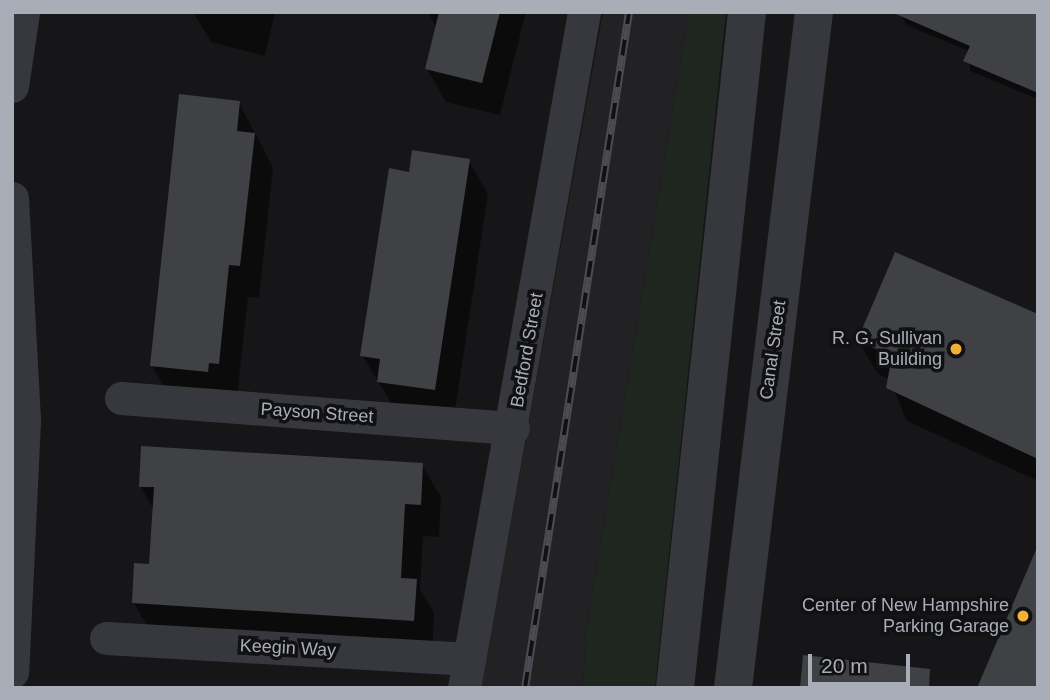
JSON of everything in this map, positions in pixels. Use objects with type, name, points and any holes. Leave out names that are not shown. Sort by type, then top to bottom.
[{"type":"street","points":[[12,86],[23,12]]},
{"type":"street","name":"Bedford Street","points":[[467,673],[513,428],[584,12]]},
{"type":"street","points":[[676,688],[747,12]]},
{"type":"street","name":"Canal Street","points":[[733,688],[814,12]]},
{"type":"street","points":[[12,198],[23,311],[24,421],[12,672]]},
{"type":"street","name":"Payson Street","points":[[121,398],[513,428]]},
{"type":"street","name":"Keegin Way","points":[[106,638],[467,673]]},
{"type":"shaded area","points":[[603,12],[689,12],[586,631],[583,688],[481,688]]},
{"type":"shaded area","points":[[689,12],[726,12],[655,688],[583,688],[586,631]]},
{"type":"building","points":[[439,12],[500,12],[482,83],[425,69]]},
{"type":"building","points":[[891,12],[1038,12],[1038,93],[963,61],[970,46]]},
{"type":"building","points":[[179,94],[240,101],[237,131],[255,133],[240,266],[229,265],[219,364],[209,363],[208,372],[150,366]]},
{"type":"building","points":[[412,150],[470,159],[435,390],[377,382],[380,359],[360,356],[389,168],[409,172]]},
{"type":"building","name":"R. G. Sullivan Building","points":[[895,252],[1038,314],[1038,459],[886,388],[892,356],[857,341]]},
{"type":"building","points":[[141,446],[423,463],[421,505],[405,504],[401,578],[417,579],[414,621],[132,603],[134,563],[149,564],[154,487],[139,487]]},
{"type":"building","name":"Center of New Hampshire Parking Garage","points":[[1038,545],[1038,688],[977,688]]},
{"type":"building","points":[[803,655],[930,669],[929,688],[800,688]]},
{"type":"railway","points":[[525,688],[629,12]]},
{"type":"place","name":"R. G. Sullivan Building","points":[[956,349]]},
{"type":"place","name":"Center of New Hampshire Parking Garage","points":[[1023,616]]}]
